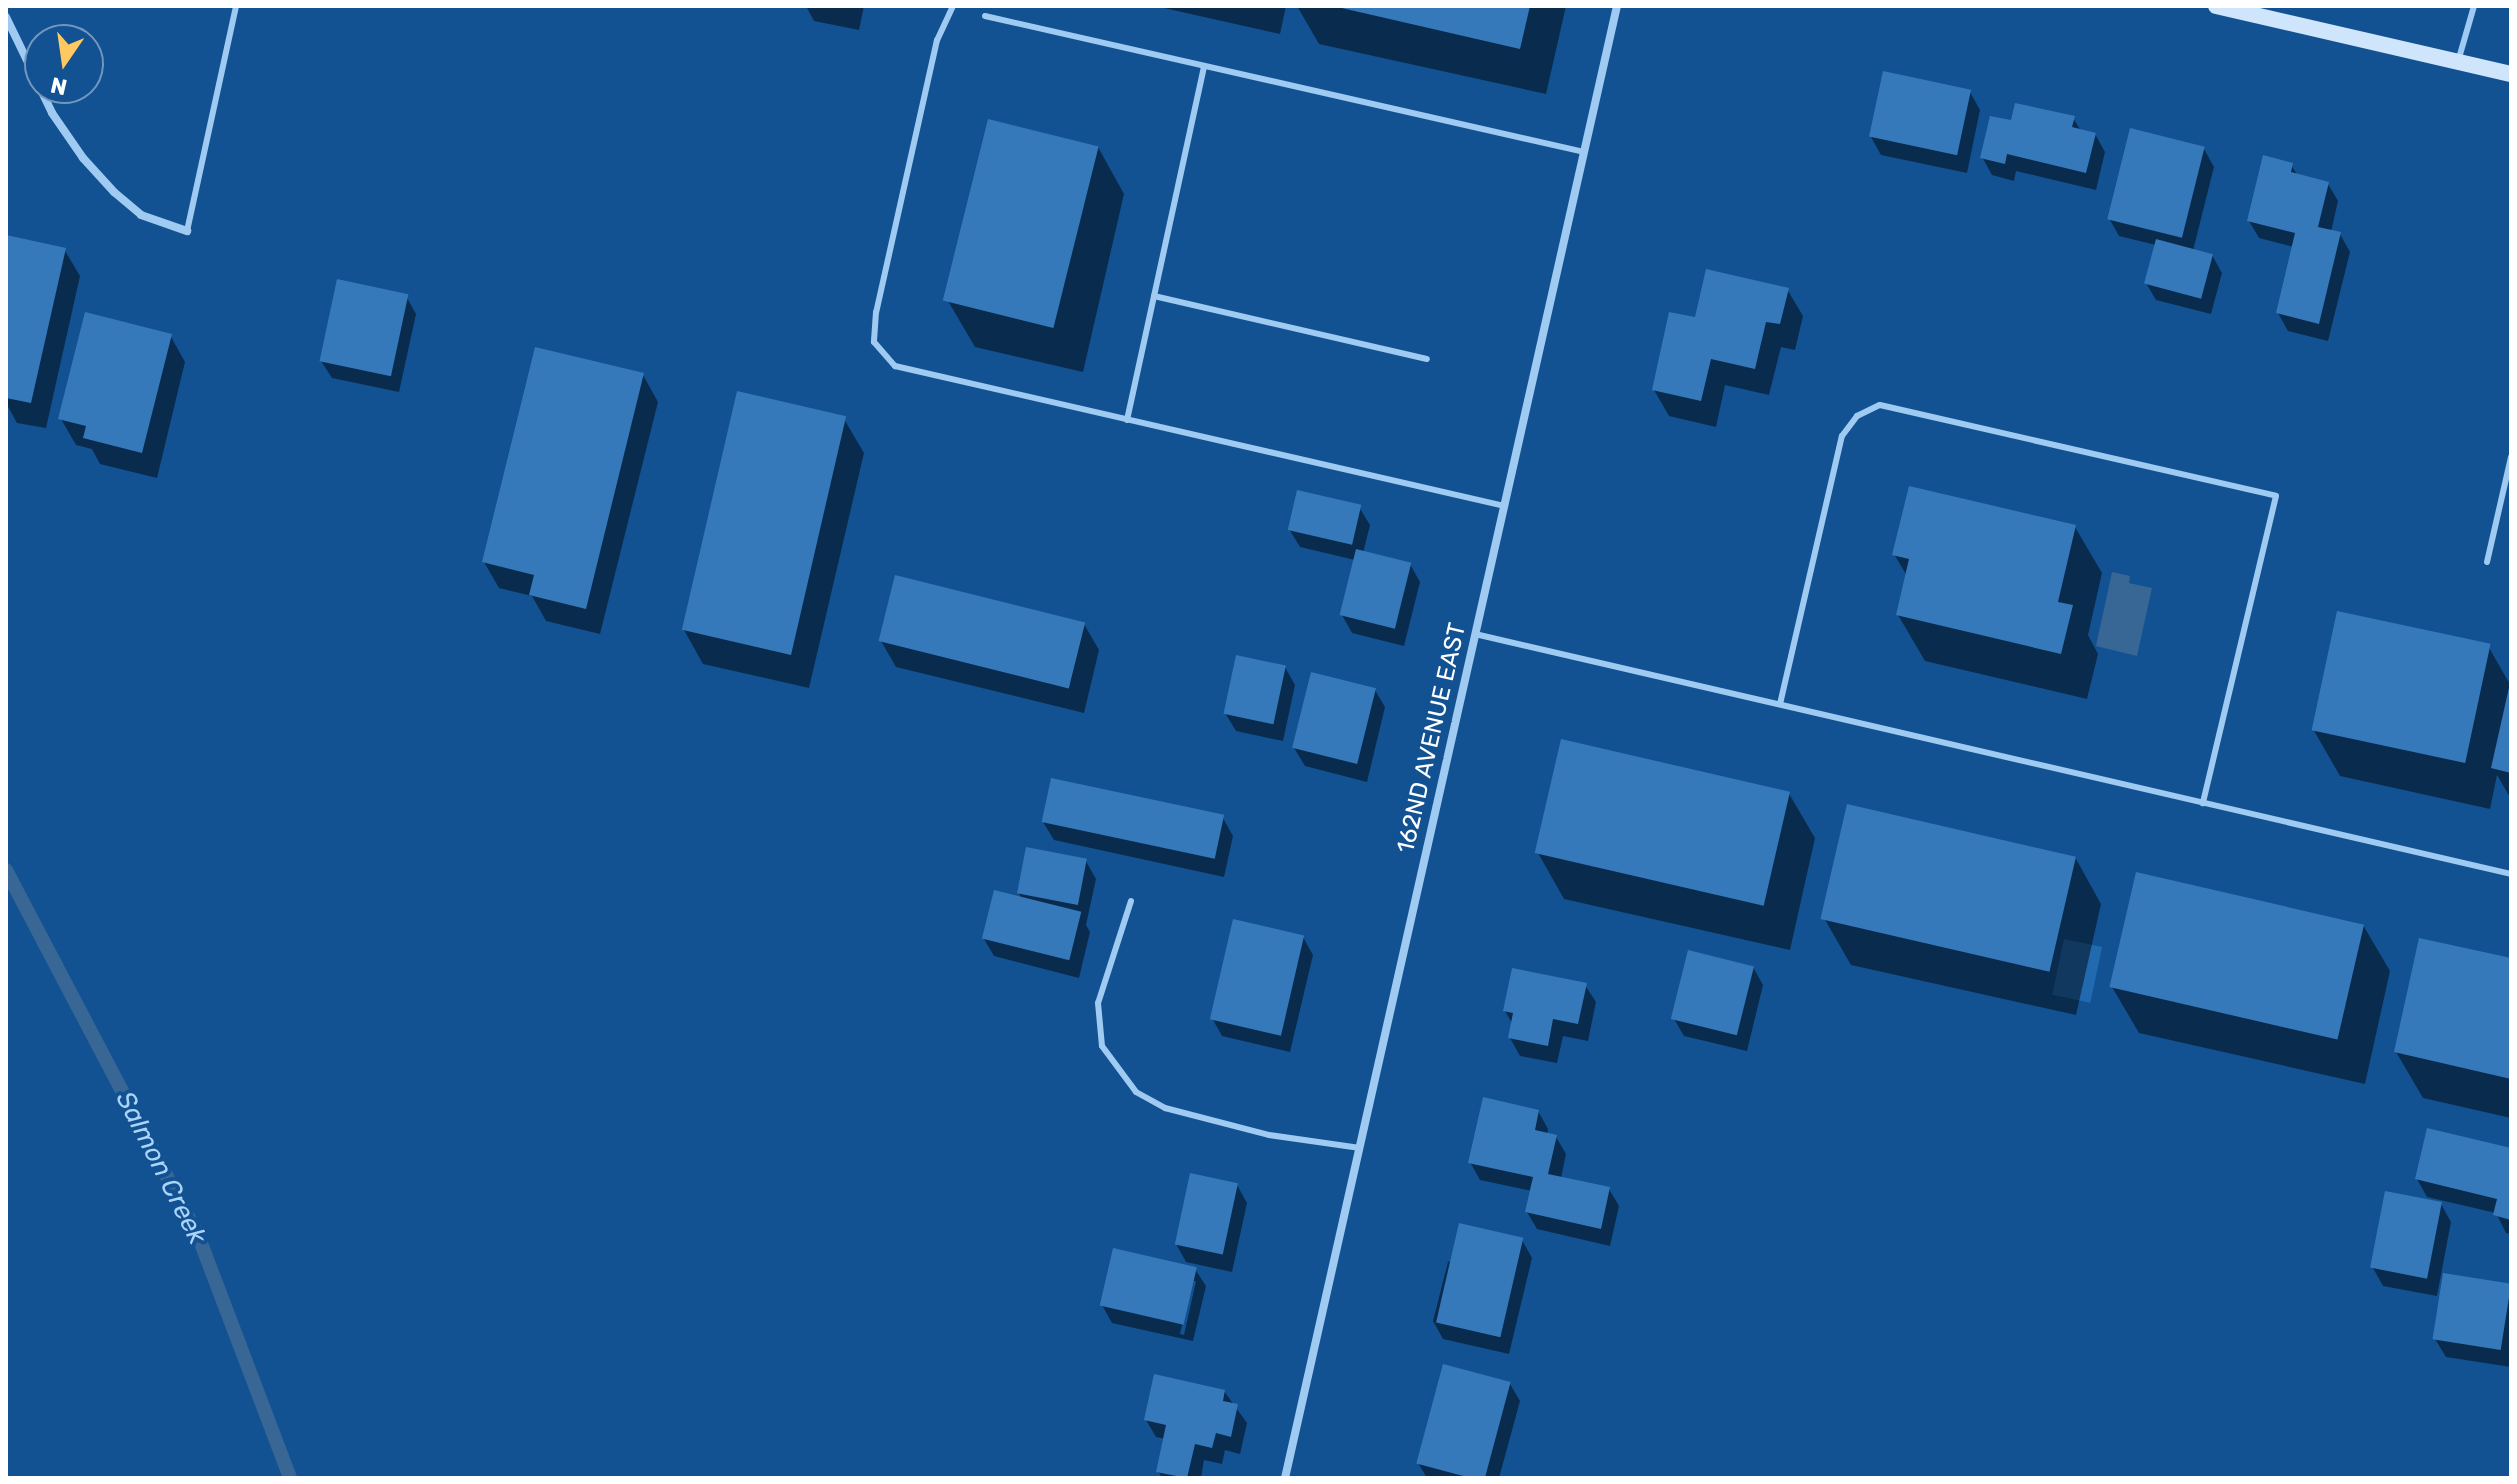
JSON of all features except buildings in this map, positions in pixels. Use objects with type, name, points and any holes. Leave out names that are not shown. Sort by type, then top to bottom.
[{"type":"street","name":"162ND AVENUE EAST","points":[[1285,1478],[1617,6]]},
{"type":"street","points":[[2216,6],[2511,74]]},
{"type":"street","points":[[6,17],[24,55]]},
{"type":"street","points":[[50,104],[83,158],[114,192],[141,215],[187,231]]},
{"type":"lane","points":[[187,231],[236,6]]},
{"type":"lane","points":[[953,6],[937,40],[876,312],[874,342],[895,366],[1505,506]]},
{"type":"lane","points":[[2458,62],[2474,6]]},
{"type":"lane","points":[[985,16],[1584,152]]},
{"type":"lane","points":[[1127,420],[1204,68]]},
{"type":"lane","points":[[1154,296],[1427,359]]},
{"type":"lane","points":[[1780,704],[1842,436],[1857,416],[1880,405],[2276,496],[2203,803]]},
{"type":"lane","points":[[2487,562],[2511,457]]},
{"type":"lane","points":[[1475,634],[2511,874]]},
{"type":"lane","points":[[1131,901],[1098,1003],[1102,1046],[1136,1092],[1165,1108],[1269,1135],[1360,1148]]},
{"type":"shaded area","points":[[2112,572],[2130,576],[2129,583],[2152,588],[2137,656],[2096,646]]},
{"type":"shaded area","points":[[2064,939],[2102,947],[2090,1003],[2052,995]]},
{"type":"waterway","name":"Salmon Creek","points":[[6,870],[199,1238],[290,1478]]}]
